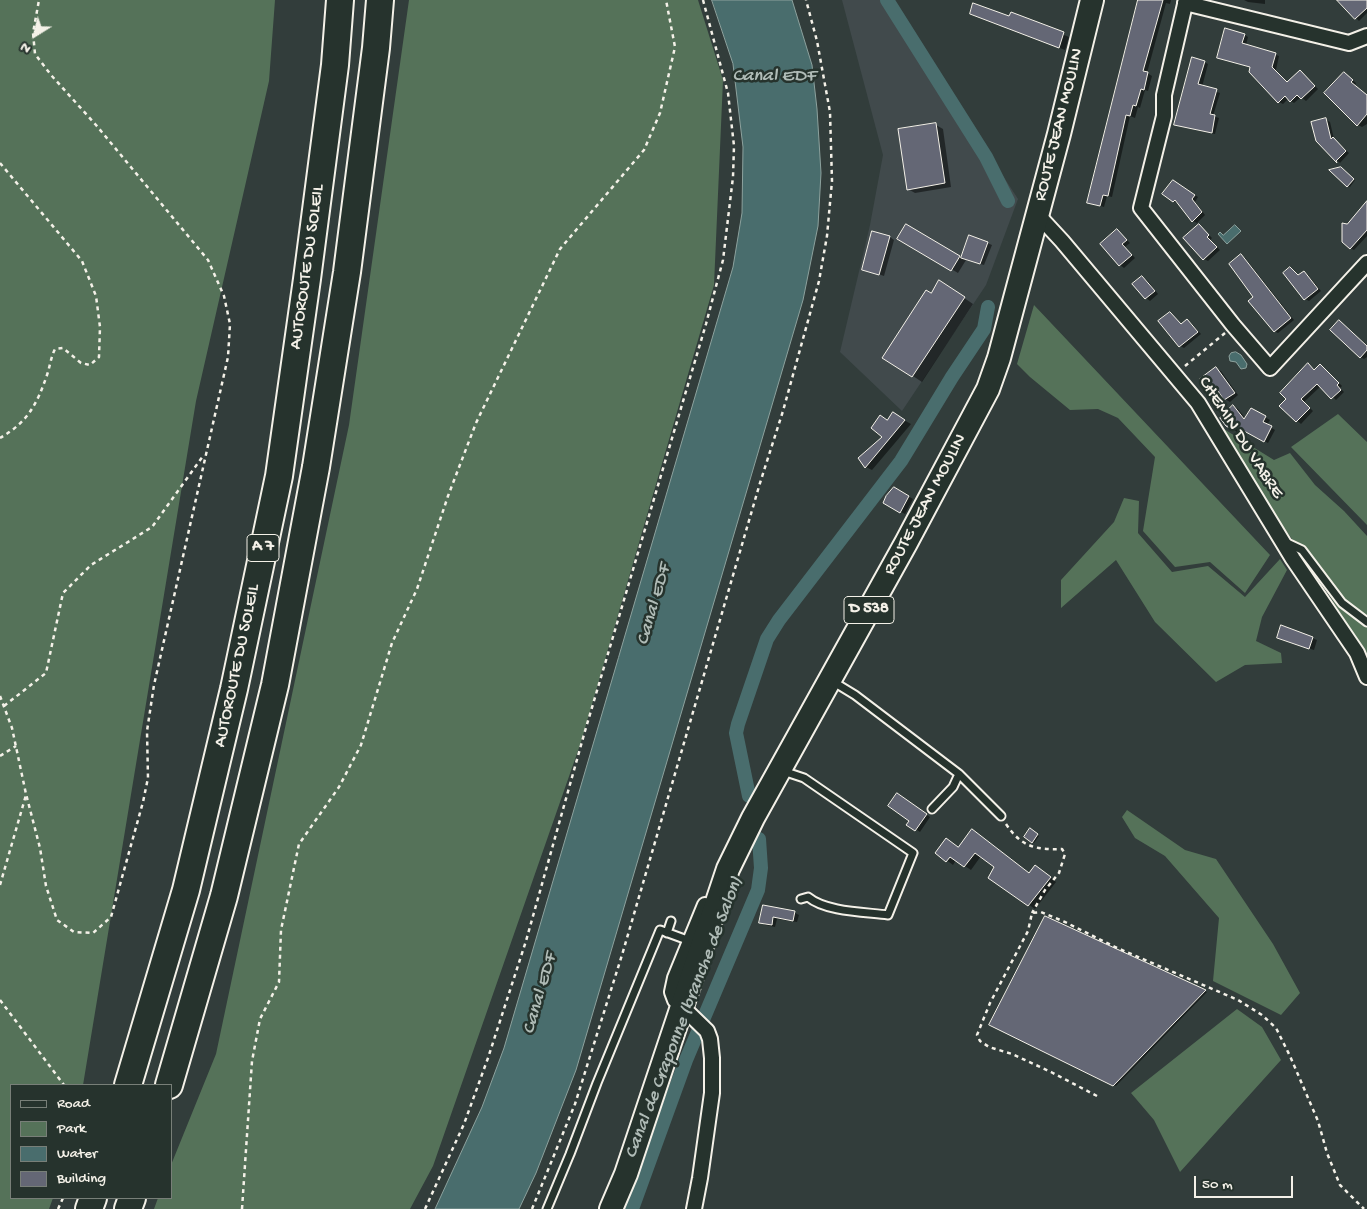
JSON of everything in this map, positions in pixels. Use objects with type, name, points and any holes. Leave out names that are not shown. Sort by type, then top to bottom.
[{"type":"highway","points":[[327,0],[325,36],[335,65]]},
{"type":"highway","name":"AUTOROUTE DU SOLEIL","points":[[128,1084],[186,890],[234,689],[278,476],[307,280],[335,65],[340,0]]},
{"type":"highway","name":"A 7","points":[[169,1084],[224,896],[278,666],[316,467],[345,282],[376,48],[380,0]]},
{"type":"main road","name":"ROUTE JEAN MOULIN","points":[[611,1209],[689,1013],[728,869],[988,389],[999,358],[1059,134],[1092,0]]},
{"type":"street","points":[[1367,36],[1349,43],[1185,3],[1164,95],[1164,116],[1141,208],[1233,325],[1270,368],[1367,263]]},
{"type":"street","name":"CHEMIN DU VABRE","points":[[1037,214],[1068,248],[1198,403],[1283,541],[1357,652],[1367,678]]},
{"type":"street","points":[[694,1209],[712,1094],[712,1058],[707,1031],[675,1000],[672,992],[675,978],[716,880],[740,844]]},
{"type":"lane","points":[[1283,541],[1302,550],[1342,603],[1367,622]]},
{"type":"lane","points":[[830,680],[855,696],[959,774],[1001,816]]},
{"type":"lane","points":[[780,770],[804,778],[913,853],[888,915],[840,909],[815,902],[808,897],[802,898]]},
{"type":"lane","points":[[932,810],[953,788],[959,774]]},
{"type":"lane","points":[[667,933],[671,921]]},
{"type":"lane","points":[[547,1209],[660,930],[690,941]]},
{"type":"path","points":[[0,696],[12,728],[40,848],[46,886],[57,920],[74,932],[94,933],[111,918],[143,802],[148,778],[147,731],[154,685],[228,358],[230,324],[224,296],[208,260],[96,125],[50,75],[35,54],[34,33],[39,0]]},
{"type":"path","points":[[242,1209],[252,1061],[260,1019],[280,982],[281,930],[299,844],[339,787],[361,746],[392,643],[417,589],[448,496],[476,423],[560,249],[644,150],[660,113],[675,47],[666,0]]},
{"type":"path","points":[[424,1209],[464,1124],[488,1058],[526,941],[585,731],[706,324],[723,260],[733,177],[734,146],[728,93],[703,0]]},
{"type":"path","points":[[532,1209],[576,1104],[622,956],[760,483],[783,411],[819,282],[827,236],[832,181],[830,112],[817,41],[806,0]]},
{"type":"path","points":[[0,163],[82,261],[96,296],[100,327],[99,357],[90,365],[81,363],[63,348],[55,349],[32,411],[14,430],[0,438]]},
{"type":"path","points":[[1175,375],[1233,325]]},
{"type":"path","points":[[4,706],[46,673],[63,593],[90,566],[152,527],[205,454]]},
{"type":"path","points":[[0,756],[16,746]]},
{"type":"path","points":[[0,885],[26,794]]},
{"type":"path","points":[[1001,816],[1013,835],[1029,845],[1042,850],[1062,848],[1066,854],[1059,873],[1045,890],[1032,913],[1028,931],[990,1003],[977,1035],[989,1047],[1012,1054],[1097,1096]]},
{"type":"path","points":[[1032,913],[1041,912],[1065,922],[1115,947],[1238,1000],[1262,1015],[1276,1028],[1290,1056],[1318,1121],[1327,1153],[1340,1185],[1364,1209]]},
{"type":"path","points":[[0,1000],[63,1084]]},
{"type":"shaded area","points":[[842,0],[889,0],[1018,199],[986,285],[902,411],[840,352],[870,225],[883,155]]},
{"type":"green space","points":[[0,0],[275,0],[269,81],[196,401],[83,1084],[10,1084],[10,1199],[53,1199],[49,1209],[0,1209]]},
{"type":"green space","points":[[409,0],[698,0],[723,80],[714,285],[581,742],[433,1166],[410,1209],[154,1209],[158,1199],[172,1199],[172,1163],[216,1054],[349,425]]},
{"type":"green space","points":[[1034,305],[1270,555],[1245,593],[1210,562],[1175,567],[1143,531],[1155,457],[1118,418],[1098,409],[1070,410],[1017,364]]},
{"type":"green space","points":[[1338,414],[1367,442],[1367,525],[1291,447]]},
{"type":"green space","points":[[1219,426],[1274,460],[1290,453],[1315,485],[1344,511],[1367,536],[1367,658],[1313,568],[1271,510]]},
{"type":"green space","points":[[1124,498],[1139,501],[1138,533],[1172,572],[1208,566],[1245,597],[1280,559],[1287,570],[1262,617],[1256,641],[1281,653],[1282,663],[1245,665],[1216,682],[1155,622],[1116,560],[1061,608],[1061,580],[1114,522]]},
{"type":"green space","points":[[1127,810],[1185,850],[1216,859],[1273,944],[1300,993],[1281,1015],[1213,981],[1219,918],[1165,856],[1135,838],[1122,817]]},
{"type":"green space","points":[[1237,1009],[1262,1027],[1281,1060],[1180,1172],[1154,1120],[1131,1093]]},
{"type":"water","name":"Canal EDF","points":[[712,0],[792,0],[812,65],[821,173],[818,226],[803,300],[576,1070],[536,1173],[519,1209],[435,1209],[482,1107],[504,1048],[733,267],[742,213],[743,147],[733,64]]},
{"type":"water","points":[[1235,225],[1241,231],[1227,244],[1218,234],[1220,232],[1223,235]]},
{"type":"water","points":[[1236,352],[1241,355],[1247,364],[1246,368],[1241,369],[1236,362],[1230,361],[1229,356],[1231,353]]},
{"type":"building","points":[[1138,0],[1163,0],[1143,71],[1148,72],[1144,90],[1141,89],[1136,106],[1133,105],[1130,116],[1126,115],[1108,196],[1103,195],[1100,206],[1087,203]]},
{"type":"building","points":[[1337,0],[1367,0],[1367,8],[1355,19]]},
{"type":"building","points":[[973,3],[1009,16],[1011,12],[1064,32],[1059,48],[970,14]]},
{"type":"building","points":[[1225,28],[1245,34],[1242,43],[1276,53],[1272,67],[1287,82],[1300,70],[1315,86],[1301,99],[1297,95],[1290,102],[1285,96],[1278,103],[1249,72],[1250,67],[1217,58]]},
{"type":"building","points":[[1192,57],[1205,61],[1198,84],[1217,89],[1210,114],[1215,115],[1212,133],[1174,125]]},
{"type":"building","points":[[1344,72],[1353,80],[1351,82],[1367,95],[1367,114],[1357,126],[1324,93]]},
{"type":"building","points":[[1326,118],[1331,139],[1333,137],[1346,151],[1336,161],[1337,163],[1316,141],[1311,122]]},
{"type":"building","points":[[936,123],[945,183],[907,190],[898,129]]},
{"type":"building","points":[[1341,167],[1354,179],[1347,187],[1329,170]]},
{"type":"building","points":[[1173,180],[1195,195],[1192,199],[1202,212],[1192,222],[1175,200],[1173,202],[1162,194]]},
{"type":"building","points":[[1367,201],[1367,230],[1350,249],[1342,242],[1342,223],[1347,224]]},
{"type":"building","points":[[906,224],[960,256],[951,271],[897,239]]},
{"type":"building","points":[[1199,224],[1209,235],[1207,237],[1217,247],[1203,260],[1183,238]]},
{"type":"building","points":[[1117,229],[1127,240],[1122,244],[1132,255],[1119,266],[1100,244]]},
{"type":"building","points":[[872,231],[890,236],[879,275],[862,270]]},
{"type":"building","points":[[969,235],[988,242],[980,264],[961,258]]},
{"type":"building","points":[[1241,254],[1291,318],[1274,332],[1248,301],[1253,297],[1229,264]]},
{"type":"building","points":[[1290,267],[1298,275],[1304,271],[1318,289],[1304,300],[1283,273]]},
{"type":"building","points":[[1142,276],[1155,291],[1145,299],[1132,284]]},
{"type":"building","points":[[939,280],[965,297],[912,377],[882,358],[926,290],[931,293]]},
{"type":"building","points":[[1170,312],[1181,324],[1187,319],[1198,332],[1179,347],[1158,321]]},
{"type":"building","points":[[1339,320],[1367,346],[1367,350],[1360,358],[1330,330]]},
{"type":"building","points":[[1308,363],[1314,370],[1320,364],[1339,383],[1337,385],[1341,390],[1331,399],[1317,384],[1301,399],[1310,408],[1296,422],[1279,406],[1286,399],[1280,393]]},
{"type":"building","points":[[1216,367],[1235,393],[1224,400],[1216,388],[1210,392],[1200,379]]},
{"type":"building","points":[[1233,405],[1244,419],[1251,408],[1266,416],[1263,422],[1272,426],[1264,442],[1235,426],[1233,430],[1226,426],[1220,418]]},
{"type":"building","points":[[893,412],[905,420],[865,468],[858,458],[882,437],[871,428],[880,415],[887,420]]},
{"type":"building","points":[[894,487],[909,496],[900,513],[883,503]]},
{"type":"building","points":[[1281,625],[1313,637],[1309,649],[1277,638]]},
{"type":"building","points":[[897,793],[927,814],[915,831],[906,825],[909,821],[888,806]]},
{"type":"building","points":[[1030,828],[1038,834],[1032,843],[1024,837]]},
{"type":"building","points":[[972,829],[1029,873],[1035,865],[1051,877],[1028,906],[988,878],[994,867],[975,853],[964,867],[950,857],[946,862],[935,853],[946,838],[958,847]]},
{"type":"building","points":[[763,905],[795,911],[793,921],[773,917],[772,925],[759,923]]},
{"type":"building","points":[[1045,916],[1206,990],[1113,1086],[989,1025]]},
{"type":"waterway","name":"Canal de Craponne (branche de Salon)","points":[[887,0],[986,157],[1008,201]]},
{"type":"waterway","name":"Canal de Craponne (branche de Salon)","points":[[749,796],[736,733],[767,639],[779,620],[901,461],[952,377],[984,329],[988,307]]},
{"type":"waterway","name":"Canal de Craponne (branche de Salon)","points":[[632,1209],[686,1060],[758,890],[761,868],[759,839]]}]
